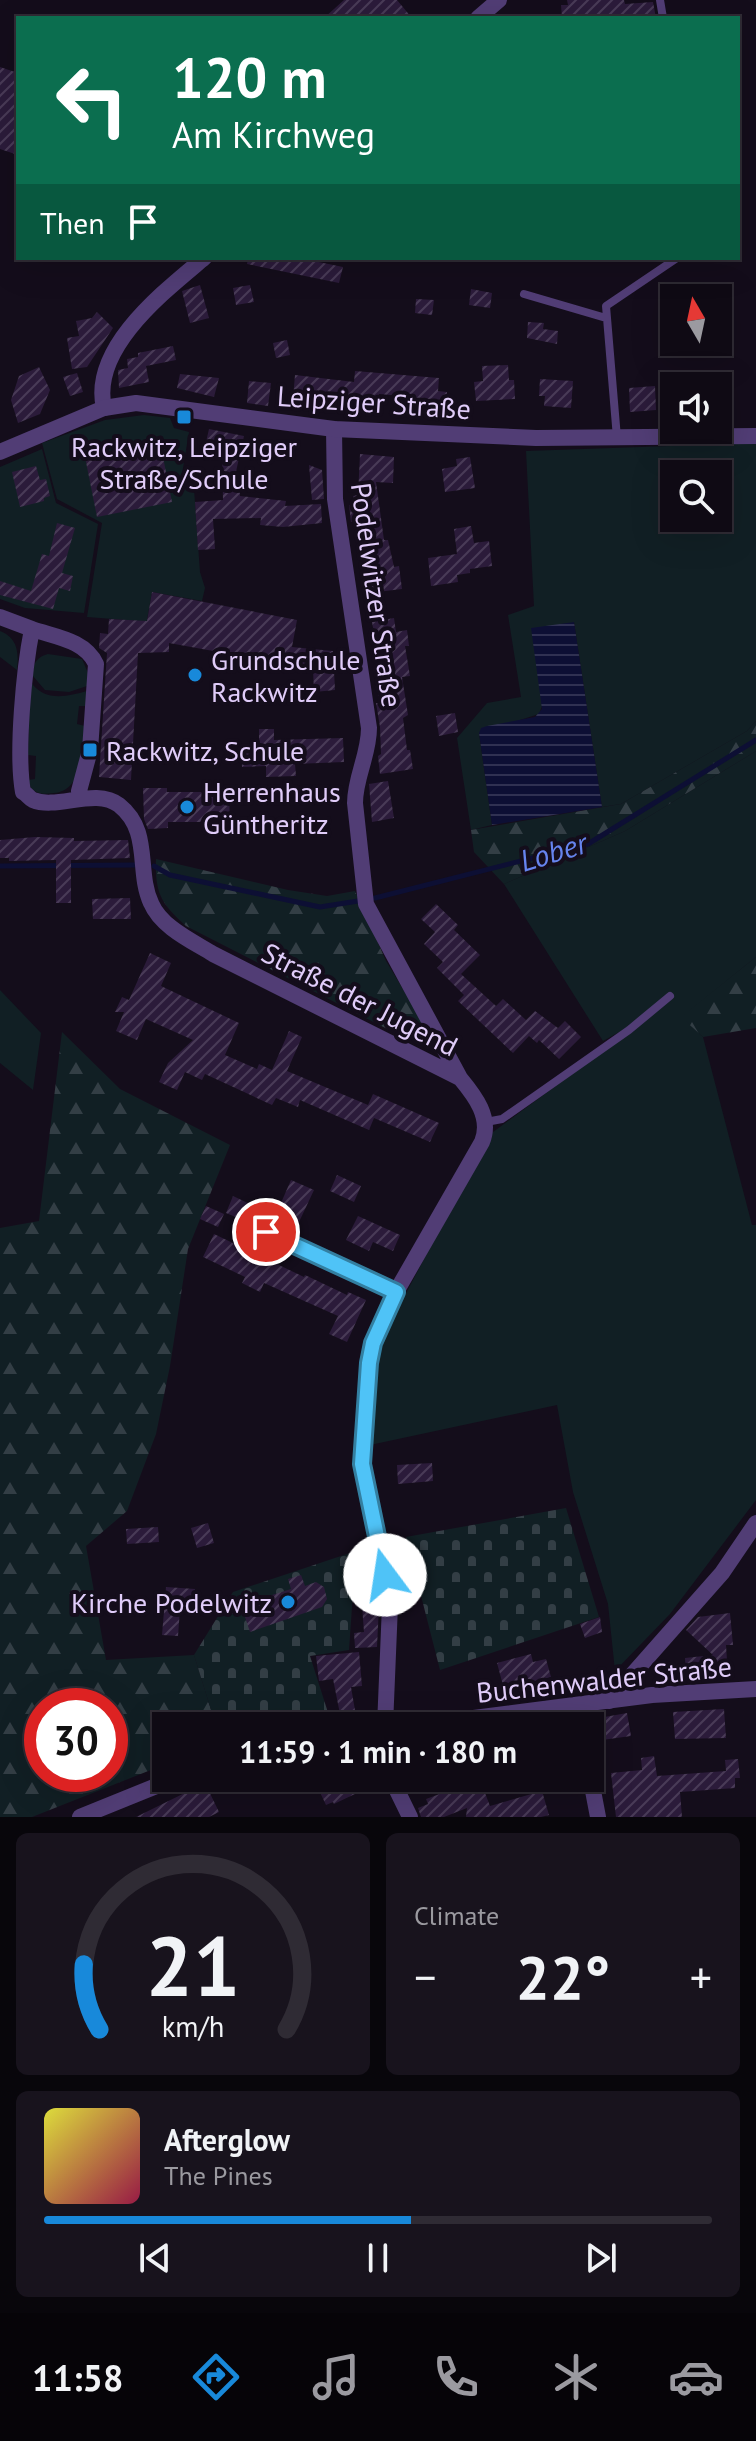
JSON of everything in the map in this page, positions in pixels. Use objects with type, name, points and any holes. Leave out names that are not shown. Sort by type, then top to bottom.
[{"type":"street","points":[[104,408],[106,375],[124,336],[145,309],[202,260]]},
{"type":"street","name":"Leipziger Straße","points":[[0,452],[104,408],[151,403],[218,415],[334,429],[536,438],[756,436]]},
{"type":"street","name":"Podelwitzer Straße","points":[[334,429],[335,499],[369,728],[368,748],[355,803],[364,897],[460,1078]]},
{"type":"street","points":[[0,617],[82,646],[96,664],[90,750],[79,791],[80,799]]},
{"type":"street","name":"Straße der Jugend","points":[[32,629],[23,725],[23,792],[33,800],[104,799],[117,803],[128,814],[141,842],[151,904],[178,933],[213,954],[460,1078],[470,1090],[486,1122]]},
{"type":"street","points":[[386,1712],[390,1605],[362,1464],[369,1363],[373,1343],[396,1292],[482,1142],[486,1122]]},
{"type":"street","points":[[266,1232],[396,1292]]},
{"type":"street","points":[[609,1701],[722,1573],[756,1523]]},
{"type":"street","name":"Buchenwalder Straße","points":[[526,1712],[652,1695],[756,1689]]},
{"type":"street","points":[[576,1706],[577,1712]]},
{"type":"street","points":[[80,1817],[152,1788]]},
{"type":"street","points":[[398,1792],[410,1817]]},
{"type":"street","points":[[593,1792],[598,1817]]},
{"type":"lane","points":[[617,439],[606,306],[674,260]]},
{"type":"lane","points":[[524,294],[606,318]]},
{"type":"lane","points":[[486,1122],[502,1119],[629,1030],[670,996]]},
{"type":"green space","points":[[144,415],[170,418],[174,428],[189,432],[180,486],[194,489],[200,572],[205,588],[202,601],[152,592],[145,631],[139,621],[87,617],[102,523],[57,499],[42,443],[105,420]]},
{"type":"green space","points":[[756,443],[756,721],[747,731],[621,804],[602,807],[574,622],[539,714],[479,733],[492,825],[471,830],[457,738],[487,703],[521,697],[508,615],[534,606],[526,451]]},
{"type":"green space","points":[[42,449],[56,503],[98,524],[84,613],[25,608],[0,599],[0,467]]},
{"type":"green space","points":[[0,631],[14,642],[17,670],[0,657]]},
{"type":"green space","points":[[48,654],[82,659],[88,673],[87,686],[69,692],[45,690],[32,675],[36,661]]},
{"type":"green space","points":[[30,681],[49,695],[63,696],[87,691],[86,706],[79,706],[77,724],[85,726],[80,767],[71,785],[54,793],[36,792],[28,780],[35,779],[36,756],[28,755]]},
{"type":"green space","points":[[756,721],[756,751],[625,831],[504,884],[474,852],[471,830],[621,804],[747,731]]},
{"type":"green space","points":[[756,751],[756,957],[682,1017],[703,1037],[752,1225],[756,1225],[756,1500],[670,1614],[615,1671],[608,1604],[573,1492],[557,1405],[370,1445],[381,1341],[489,1135],[659,1010],[603,1041],[504,884],[625,831]]},
{"type":"green space","points":[[156,859],[288,890],[327,896],[355,891],[386,961],[421,1019],[428,1038],[424,1045],[186,926],[161,897]]},
{"type":"green space","points":[[756,957],[756,1028],[703,1037],[681,1017]]},
{"type":"green space","points":[[0,990],[41,1033],[33,1090],[0,1063]]},
{"type":"green space","points":[[62,1032],[120,1089],[230,1145],[188,1249],[156,1434],[127,1511],[86,1546],[106,1660],[194,1655],[212,1712],[152,1712],[152,1770],[128,1779],[128,1688],[24,1688],[24,1792],[95,1792],[32,1817],[0,1817],[0,1228],[39,1221]]},
{"type":"green space","points":[[566,1508],[599,1617],[440,1670],[406,1537]]},
{"type":"green space","points":[[350,1553],[358,1556],[349,1650],[310,1656],[328,1712],[212,1712],[194,1655],[233,1592]]},
{"type":"shaded area","points":[[574,622],[602,807],[492,825],[479,733],[481,728],[535,717],[542,709],[531,628]]},
{"type":"building","points":[[344,0],[397,0],[410,16],[326,16]]},
{"type":"building","points":[[567,0],[624,0],[625,4],[653,2],[656,16],[562,16],[561,5],[568,5]]},
{"type":"building","points":[[0,67],[16,72],[16,154],[0,149]]},
{"type":"building","points":[[248,260],[309,260],[343,267],[339,283],[247,264]]},
{"type":"building","points":[[200,285],[209,318],[190,323],[182,291]]},
{"type":"building","points":[[250,285],[254,302],[236,305],[233,288]]},
{"type":"building","points":[[471,289],[492,293],[490,308],[469,305]]},
{"type":"building","points":[[416,299],[434,300],[432,315],[415,313]]},
{"type":"building","points":[[97,312],[113,328],[87,367],[72,369],[67,338],[79,336],[76,321],[92,318]]},
{"type":"building","points":[[528,322],[544,323],[543,329],[558,331],[557,344],[527,338]]},
{"type":"building","points":[[287,340],[290,355],[276,358],[273,343]]},
{"type":"building","points":[[173,346],[176,360],[146,366],[149,382],[119,388],[118,370],[128,368],[127,359],[138,357],[138,353]]},
{"type":"building","points":[[508,365],[509,380],[514,380],[515,399],[476,401],[474,382],[483,381],[482,366]]},
{"type":"building","points":[[39,367],[50,390],[40,414],[18,423],[11,400],[19,376]]},
{"type":"building","points":[[355,371],[439,378],[438,391],[447,392],[445,411],[411,409],[412,397],[379,394],[379,407],[293,398],[295,375],[354,382]]},
{"type":"building","points":[[77,373],[83,392],[70,396],[63,377]]},
{"type":"building","points":[[180,374],[219,378],[214,397],[177,388]]},
{"type":"building","points":[[540,379],[573,381],[571,408],[544,406],[545,396],[539,396]]},
{"type":"building","points":[[249,381],[271,383],[268,406],[247,403]]},
{"type":"building","points":[[655,386],[656,410],[630,412],[629,388]]},
{"type":"building","points":[[209,429],[244,436],[235,476],[239,475],[240,496],[286,501],[285,506],[321,504],[322,523],[283,527],[260,525],[261,518],[213,519],[215,549],[198,550],[195,502],[223,500],[222,455],[204,451]]},
{"type":"building","points":[[160,442],[172,502],[97,517],[85,457]]},
{"type":"building","points":[[360,454],[394,457],[393,483],[376,482],[384,540],[388,540],[394,567],[399,566],[402,589],[369,593],[359,529],[357,521],[351,522],[349,505],[355,504],[353,496],[358,495]]},
{"type":"building","points":[[470,457],[475,488],[445,492],[442,469],[457,466],[456,459]]},
{"type":"building","points":[[309,465],[322,470],[324,499],[312,500]]},
{"type":"building","points":[[36,466],[40,480],[46,479],[50,496],[44,501],[20,507],[12,472]]},
{"type":"building","points":[[57,523],[75,528],[62,573],[73,576],[70,591],[59,588],[53,609],[0,595],[0,581],[31,591],[42,554],[49,556]]},
{"type":"building","points":[[471,526],[474,543],[489,541],[492,566],[470,569],[470,573],[457,575],[458,582],[431,586],[428,558],[457,554],[454,529]]},
{"type":"building","points":[[152,592],[297,620],[292,647],[333,651],[335,690],[314,692],[313,669],[169,643],[169,652],[138,653],[131,780],[99,777],[107,653],[99,648],[100,633],[108,634],[109,619],[147,621]]},
{"type":"building","points":[[394,618],[396,632],[407,630],[409,646],[405,646],[410,676],[402,677],[408,715],[403,718],[413,769],[380,774],[380,727],[376,703],[380,703],[378,693],[384,692],[372,622]]},
{"type":"building","points":[[455,713],[458,732],[439,736],[436,716]]},
{"type":"building","points":[[259,729],[274,729],[274,740],[343,738],[344,762],[295,764],[296,776],[266,777],[266,766],[242,767],[241,750],[259,750]]},
{"type":"building","points":[[388,781],[394,818],[372,822],[369,784]]},
{"type":"building","name":"Herrenhaus Güntheritz","points":[[143,788],[167,788],[167,792],[207,792],[207,788],[229,788],[230,827],[212,828],[211,822],[168,822],[168,828],[148,829],[144,819]]},
{"type":"building","points":[[74,838],[74,841],[128,840],[130,858],[71,860],[71,903],[56,903],[56,860],[9,861],[9,858],[0,858],[0,840]]},
{"type":"building","points":[[130,898],[131,919],[93,919],[92,899]]},
{"type":"building","points":[[436,904],[458,925],[454,930],[480,955],[461,974],[496,1006],[503,999],[526,1020],[535,1011],[558,1028],[565,1021],[581,1037],[559,1059],[539,1040],[537,1043],[529,1036],[513,1053],[458,1001],[464,995],[437,968],[443,962],[424,944],[435,932],[421,919]]},
{"type":"building","points":[[150,953],[171,963],[161,986],[239,1023],[225,1055],[257,1069],[259,1064],[272,1070],[289,1031],[302,1037],[287,1071],[368,1105],[373,1094],[439,1123],[430,1142],[374,1118],[369,1130],[300,1100],[298,1107],[276,1098],[272,1105],[205,1074],[202,1080],[185,1072],[177,1090],[159,1082],[168,1063],[193,1040],[146,1019],[137,1040],[116,1031],[124,1012],[115,1012],[122,997],[129,1000]]},
{"type":"building","points":[[337,1175],[361,1186],[354,1202],[330,1191]]},
{"type":"building","points":[[291,1180],[314,1190],[299,1222],[277,1212]]},
{"type":"building","points":[[233,1196],[252,1205],[245,1221],[226,1213]]},
{"type":"building","points":[[206,1206],[224,1214],[218,1227],[200,1219]]},
{"type":"building","points":[[358,1216],[400,1235],[393,1251],[373,1242],[369,1251],[346,1240]]},
{"type":"building","points":[[214,1234],[304,1277],[366,1300],[347,1342],[329,1334],[338,1316],[264,1283],[260,1292],[242,1283],[245,1277],[203,1257]]},
{"type":"building","points":[[432,1463],[433,1481],[398,1484],[397,1465]]},
{"type":"building","points":[[208,1523],[214,1543],[197,1548],[191,1528]]},
{"type":"building","points":[[158,1527],[159,1542],[127,1544],[126,1529]]},
{"type":"building","name":"Kirche Podelwitz","points":[[301,1575],[305,1586],[316,1582],[324,1587],[327,1599],[322,1607],[250,1632],[241,1605],[291,1589],[288,1579]]},
{"type":"building","points":[[166,1587],[195,1589],[193,1610],[180,1609],[178,1636],[162,1635]]},
{"type":"building","points":[[375,1592],[379,1606],[377,1647],[355,1648],[354,1633],[364,1632],[361,1593]]},
{"type":"building","points":[[730,1613],[733,1645],[726,1645],[728,1676],[686,1679],[685,1658],[713,1655],[686,1630],[698,1617]]},
{"type":"building","points":[[600,1617],[602,1632],[585,1638],[580,1624]]},
{"type":"building","points":[[359,1652],[362,1686],[351,1687],[355,1712],[340,1712],[333,1679],[319,1681],[316,1656]]},
{"type":"building","points":[[531,1654],[533,1662],[546,1659],[551,1677],[504,1689],[497,1663]]},
{"type":"building","points":[[568,1678],[571,1692],[547,1697],[544,1683]]},
{"type":"building","points":[[724,1709],[726,1738],[675,1739],[673,1712]]},
{"type":"building","points":[[627,1713],[631,1736],[604,1740],[604,1717]]},
{"type":"building","points":[[654,1756],[657,1776],[726,1771],[725,1760],[738,1759],[740,1778],[735,1778],[735,1788],[680,1792],[682,1817],[616,1817],[611,1773],[642,1770],[641,1758]]},
{"type":"building","points":[[187,1792],[209,1792],[219,1812],[209,1817],[136,1817]]},
{"type":"building","points":[[320,1792],[357,1793],[334,1804],[326,1805]]},
{"type":"building","points":[[445,1792],[485,1792],[490,1806],[542,1792],[549,1815],[466,1817],[467,1808],[444,1817],[421,1817],[418,1808],[428,1804],[426,1799]]},
{"type":"waterway","name":"Lober","points":[[375,898],[588,844],[756,740]]},
{"type":"waterway","name":"Lober","points":[[0,866],[135,865]]},
{"type":"waterway","name":"Lober","points":[[154,866],[170,875],[320,907],[358,901]]},
{"type":"place","name":"Rackwitz, Leipziger Straße/Schule","points":[[184,417]]},
{"type":"place","name":"Grundschule Rackwitz","points":[[195,675]]},
{"type":"place","name":"Rackwitz, Schule","points":[[90,750]]},
{"type":"place","name":"Herrenhaus Güntheritz","points":[[187,807]]},
{"type":"place","name":"Kirche Podelwitz","points":[[288,1602]]},
{"type":"route","points":[[266,1232],[396,1292],[373,1343],[369,1363],[362,1464],[385,1575]]}]
